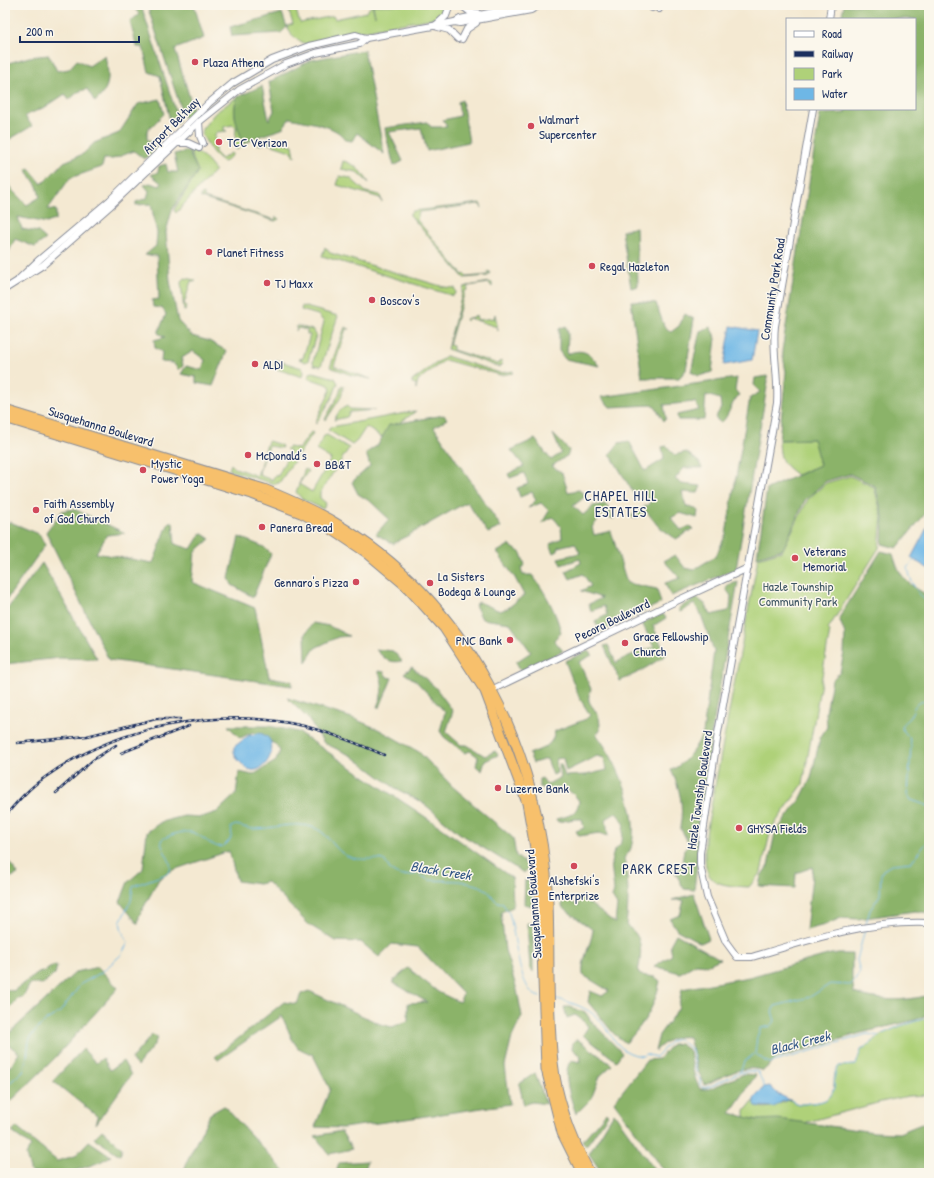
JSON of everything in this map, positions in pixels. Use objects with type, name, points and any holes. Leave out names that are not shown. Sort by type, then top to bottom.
[{"type":"highway","name":"Susquehanna Boulevard","points":[[5,410],[264,489],[334,522],[386,558],[430,600],[471,652],[489,691],[522,788],[532,826],[540,889],[547,990],[546,1069],[562,1133],[582,1173]]},
{"type":"highway","name":"Susquehanna Boulevard","points":[[5,418],[256,495],[301,514],[331,529],[367,553],[425,606],[489,691]]},
{"type":"highway","name":"Susquehanna Boulevard","points":[[547,1004],[553,1062],[561,1100],[577,1148],[590,1173]]},
{"type":"street","points":[[434,26],[446,16],[450,5]]},
{"type":"street","points":[[461,5],[470,12],[497,13]]},
{"type":"street","name":"Airport Beltway","points":[[19,279],[40,259],[106,204],[209,103],[233,83],[272,60],[309,46],[356,35],[366,38],[455,22],[460,24],[528,5]]},
{"type":"street","name":"Airport Beltway","points":[[497,13],[531,10],[537,5]]},
{"type":"street","points":[[829,18],[831,5]]},
{"type":"street","points":[[434,26],[449,30],[460,39],[471,25],[497,13]]},
{"type":"street","name":"Airport Beltway","points":[[5,289],[43,265],[178,143],[199,122],[238,90],[272,71],[316,53],[359,44],[366,38]]},
{"type":"street","name":"Community Park Road","points":[[748,568],[777,403],[778,391],[774,351],[775,326],[813,110]]},
{"type":"street","points":[[178,143],[188,143],[201,146],[199,122]]},
{"type":"street","name":"Pecora Boulevard","points":[[489,691],[748,568]]},
{"type":"street","name":"Hazle Township Boulevard","points":[[748,568],[718,733],[700,852],[700,865],[705,891],[726,942],[737,957],[746,958],[842,932],[905,923],[929,923]]},
{"type":"green space","points":[[132,5],[141,5],[179,121],[171,126],[160,76],[149,72],[143,47],[137,47],[130,22],[139,14]]},
{"type":"green space","points":[[147,5],[194,5],[204,38],[175,49],[194,112],[184,118]]},
{"type":"green space","points":[[372,5],[375,16],[373,5],[445,5],[441,14],[435,18],[378,28],[305,44],[292,36],[287,26],[293,24],[288,9],[295,7],[300,23],[333,16],[335,19],[366,12]]},
{"type":"green space","points":[[844,5],[929,5],[929,443],[926,444],[929,446],[929,509],[897,548],[882,544],[883,516],[875,486],[850,474],[826,481],[805,500],[783,549],[757,557],[767,489],[820,465],[813,439],[779,440],[786,372],[782,351],[820,114],[845,113],[845,110],[916,110],[916,18],[841,18]]},
{"type":"green space","points":[[282,13],[287,27],[281,33],[232,36],[230,27]]},
{"type":"green space","points":[[364,50],[384,154],[357,133],[352,141],[345,140],[336,131],[290,118],[282,129],[257,137],[244,144],[235,115],[235,103],[237,97],[262,86],[269,120],[274,111],[269,82],[311,60]]},
{"type":"green space","points":[[49,55],[57,71],[69,69],[77,60],[89,66],[105,55],[108,69],[107,86],[95,102],[87,89],[78,92],[69,100],[65,94],[47,106],[25,116],[32,126],[5,142],[5,64],[29,57]]},
{"type":"green space","points":[[237,97],[235,103],[235,115],[244,144],[237,150],[233,146],[235,145],[236,127],[232,125],[224,127],[224,130],[227,131],[217,132],[215,134],[215,152],[222,159],[231,153],[233,154],[223,162],[213,153],[202,135],[202,129],[215,113]]},
{"type":"green space","points":[[160,99],[164,114],[147,131],[147,139],[158,148],[144,159],[134,151],[113,159],[104,159],[102,167],[70,178],[48,209],[56,210],[56,219],[47,223],[18,217],[22,229],[38,232],[46,239],[35,247],[15,239],[5,260],[5,183],[7,182],[13,191],[27,205],[40,197],[37,186],[26,169],[29,168],[42,184],[64,162],[83,154],[94,143],[119,133],[138,104]]},
{"type":"green space","points":[[462,100],[469,142],[427,151],[421,128],[389,132],[403,161],[394,166],[385,128],[427,122],[431,127],[447,127],[443,120],[460,116],[458,102]]},
{"type":"green space","points":[[270,140],[280,141],[293,145],[295,156],[292,155],[293,152],[264,142]]},
{"type":"green space","points":[[187,145],[205,158],[215,170],[176,213],[174,210],[198,171]]},
{"type":"green space","points":[[188,151],[198,171],[172,210],[166,232],[170,281],[178,321],[192,336],[209,341],[227,351],[213,386],[196,383],[196,377],[181,374],[186,366],[202,370],[205,360],[193,351],[182,358],[183,366],[179,370],[173,363],[161,362],[162,352],[155,348],[154,340],[165,337],[158,333],[166,314],[162,308],[153,307],[152,300],[159,299],[157,256],[145,255],[156,246],[157,233],[151,204],[136,205],[136,202],[147,198],[149,191],[144,185],[150,183],[160,186],[161,183],[151,175],[158,172],[159,166],[166,164],[168,172],[178,172],[174,154]]},
{"type":"green space","points":[[343,161],[358,169],[369,183],[357,172],[341,169]]},
{"type":"green space","points":[[340,176],[350,178],[366,192],[380,195],[382,202],[380,198],[337,185]]},
{"type":"green space","points":[[204,194],[204,198],[275,220],[276,217],[279,219],[275,221],[201,198],[201,195]]},
{"type":"green space","points":[[480,203],[482,208],[479,204],[419,212],[417,220],[463,275],[465,274],[467,277],[488,275],[488,271],[490,272],[488,276],[464,278],[410,215],[410,213],[413,211]]},
{"type":"green space","points":[[636,227],[638,286],[631,288],[622,231]]},
{"type":"green space","points":[[325,247],[330,253],[444,287],[455,288],[456,293],[453,296],[322,256]]},
{"type":"green space","points":[[185,278],[195,280],[195,282],[191,281],[184,304],[187,306],[184,311],[181,282]]},
{"type":"green space","points":[[489,282],[492,283],[492,287],[489,283],[473,285]]},
{"type":"green space","points":[[467,286],[468,290],[465,291],[449,345],[453,346],[453,350],[498,364],[501,361],[502,364],[499,367],[447,349],[464,287]]},
{"type":"green space","points":[[631,301],[656,303],[664,326],[671,332],[679,326],[685,314],[694,319],[686,370],[679,378],[642,378]]},
{"type":"green space","points":[[302,306],[338,316],[321,366],[314,365],[313,362],[324,322],[318,315],[301,310]]},
{"type":"green space","points":[[495,314],[498,330],[497,327],[469,318],[466,321],[465,319],[476,316],[478,320],[494,318]]},
{"type":"green space","points":[[297,326],[313,330],[316,335],[308,361],[305,362],[299,359],[303,358],[310,335],[307,334],[307,330],[299,328],[296,331]]},
{"type":"green space","points":[[566,326],[568,334],[567,354],[577,351],[585,352],[592,357],[599,366],[565,359],[559,351],[559,329]]},
{"type":"green space","points":[[345,327],[350,329],[346,329],[334,366],[371,379],[351,375],[330,367]]},
{"type":"green space","points":[[710,327],[716,338],[712,372],[699,376],[691,372],[700,331]]},
{"type":"green space","points":[[446,356],[500,373],[513,371],[513,373],[500,375],[445,360],[418,380],[416,390],[416,384],[412,383],[412,381]]},
{"type":"green space","points":[[276,360],[302,368],[304,372],[303,377],[273,368]]},
{"type":"green space","points":[[313,372],[335,378],[338,383],[333,396],[316,424],[315,423],[331,389],[329,385],[308,378],[310,373]]},
{"type":"green space","points":[[767,376],[768,381],[736,569],[671,596],[665,583],[680,578],[664,561],[675,555],[685,568],[693,570],[716,556],[726,534],[750,398],[760,392],[754,385],[755,378]]},
{"type":"green space","points":[[737,378],[735,390],[739,395],[721,423],[715,418],[721,408],[720,399],[706,395],[704,420],[678,420],[677,415],[699,410],[695,402],[664,405],[666,418],[664,421],[654,405],[610,407],[601,397]]},
{"type":"green space","points":[[342,385],[344,386],[341,397],[326,420],[325,419],[338,396]]},
{"type":"green space","points":[[347,406],[350,409],[375,410],[350,412],[347,417],[334,420],[340,410]]},
{"type":"green space","points":[[416,411],[381,437],[366,427],[357,441],[352,445],[328,430],[331,427]]},
{"type":"green space","points":[[444,415],[447,419],[434,427],[501,527],[488,533],[467,502],[393,544],[376,534],[389,519],[371,502],[358,494],[352,482],[370,466],[366,453],[378,445],[389,425]]},
{"type":"green space","points":[[311,432],[313,433],[279,483],[274,484],[229,470],[231,464],[235,468],[257,476],[268,441],[281,445],[282,448],[269,446],[259,472],[261,476],[272,480],[275,475],[278,476],[290,451],[286,449],[288,447],[299,449]]},
{"type":"green space","points":[[553,434],[569,450],[568,455],[552,466],[562,473],[568,492],[579,490],[586,496],[573,506],[583,515],[593,506],[606,504],[614,519],[603,514],[592,527],[594,535],[611,531],[627,583],[657,589],[661,603],[600,632],[595,621],[607,615],[604,606],[591,611],[589,604],[602,598],[581,591],[591,586],[583,574],[570,579],[566,571],[581,563],[580,559],[561,565],[558,558],[580,553],[575,543],[558,547],[558,551],[554,553],[550,544],[562,538],[561,527],[553,517],[542,523],[549,511],[541,503],[528,508],[536,500],[532,492],[520,497],[517,488],[528,484],[524,473],[510,478],[508,474],[524,466],[511,450],[535,439],[551,460],[561,453]]},
{"type":"green space","points":[[327,435],[349,448],[320,493],[320,498],[326,503],[323,509],[302,499],[296,492],[299,484],[312,492],[331,459],[316,450],[324,436]]},
{"type":"green space","points":[[814,439],[820,465],[797,475],[782,460],[779,440]]},
{"type":"green space","points":[[629,441],[645,471],[664,459],[662,447],[667,446],[674,455],[686,452],[699,462],[702,468],[684,468],[675,479],[682,484],[701,486],[698,493],[682,492],[686,506],[698,510],[697,518],[680,513],[671,518],[681,530],[690,526],[693,529],[676,539],[658,526],[647,512],[634,519],[631,516],[650,503],[644,491],[634,494],[610,454],[619,443]]},
{"type":"green space","points":[[305,469],[308,471],[299,484]]},
{"type":"green space","name":"Hazle Township Community Park","points":[[850,476],[874,487],[882,516],[879,548],[828,629],[830,631],[803,784],[771,829],[761,872],[749,887],[716,882],[707,872],[705,839],[758,558],[782,551],[808,499],[826,483]]},
{"type":"green space","points":[[74,509],[125,533],[107,535],[96,553],[153,563],[169,522],[173,522],[175,544],[191,549],[201,533],[210,539],[195,552],[192,582],[255,608],[269,677],[292,681],[292,686],[109,660],[46,532],[62,511]]},
{"type":"green space","points":[[10,522],[39,534],[45,545],[5,602],[5,525]]},
{"type":"green space","points":[[239,537],[264,547],[271,554],[253,597],[232,585],[229,578]]},
{"type":"green space","points":[[509,545],[521,553],[525,565],[521,568],[523,575],[532,575],[550,602],[561,632],[554,640],[563,651],[521,671],[516,662],[531,652],[510,623],[482,619],[475,605],[479,602],[500,611],[508,608],[524,595],[515,578],[497,552]]},
{"type":"green space","points":[[881,551],[893,554],[902,575],[906,580],[929,596],[929,913],[915,911],[858,919],[841,918],[825,925],[806,930],[813,867],[796,873],[795,888],[759,886],[761,876],[768,866],[775,833],[801,798],[811,778],[820,738],[827,727],[826,712],[832,680],[840,672],[844,653],[845,634],[839,618]]},
{"type":"green space","points":[[42,563],[97,659],[60,658],[5,664],[5,612]]},
{"type":"green space","points":[[738,582],[712,731],[694,890],[684,889],[674,870],[682,863],[684,849],[689,844],[680,827],[682,812],[680,797],[677,784],[671,770],[686,759],[694,749],[703,733],[714,651],[700,612],[694,604],[680,612],[679,608],[697,598],[705,604],[711,615],[728,611],[730,609],[731,596],[726,589],[728,585]]},
{"type":"green space","points":[[663,614],[666,618],[653,626],[666,655],[641,671],[620,681],[604,646],[608,645],[616,663],[629,656],[654,647],[642,623]]},
{"type":"green space","points":[[313,623],[329,626],[349,636],[338,637],[315,648],[306,662],[305,634]]},
{"type":"green space","points":[[375,649],[393,651],[402,661],[390,661],[384,658]]},
{"type":"green space","points":[[588,651],[592,655],[579,662],[591,689],[589,694],[590,703],[599,718],[600,731],[596,734],[612,758],[619,773],[630,804],[633,820],[631,848],[624,858],[628,892],[626,925],[638,937],[640,946],[640,962],[638,971],[640,975],[655,977],[660,981],[655,1000],[648,1015],[626,1043],[614,1034],[588,1002],[590,991],[602,996],[609,991],[583,975],[583,963],[593,930],[562,907],[562,894],[578,906],[578,898],[581,897],[615,923],[617,905],[612,897],[614,891],[611,862],[614,851],[622,842],[624,822],[616,813],[606,819],[608,836],[599,833],[579,836],[576,831],[584,828],[582,819],[558,822],[556,819],[568,816],[574,812],[579,801],[575,795],[562,789],[539,787],[539,779],[542,778],[546,785],[561,777],[559,764],[561,764],[565,776],[586,775],[607,770],[604,758],[597,756],[566,771],[563,758],[556,759],[557,773],[553,775],[547,759],[533,763],[529,754],[549,744],[555,731],[586,719],[590,715],[579,697],[565,661]]},
{"type":"green space","points":[[412,667],[435,687],[453,711],[446,732],[461,745],[467,745],[485,756],[495,751],[498,755],[485,761],[482,771],[476,766],[478,757],[470,751],[465,753],[444,737],[440,731],[445,712],[416,681],[404,673]]},
{"type":"green space","points":[[378,671],[384,672],[387,677],[392,678],[380,707],[377,707],[381,693],[382,680]]},
{"type":"green space","points":[[287,698],[352,718],[378,729],[419,752],[453,787],[513,838],[516,856],[530,867],[524,873],[459,833],[423,803],[395,788],[352,756],[324,743],[308,719]]},
{"type":"green space","points":[[228,726],[269,726],[298,732],[439,826],[512,878],[513,907],[501,912],[505,950],[517,990],[522,1016],[512,1037],[505,1066],[510,1104],[343,1128],[315,1127],[330,1089],[313,1055],[298,1048],[292,1039],[282,1016],[218,1060],[215,1057],[284,1002],[297,1004],[301,994],[309,991],[380,1024],[392,1027],[408,1021],[408,1003],[427,1002],[392,982],[408,968],[438,992],[459,1002],[463,994],[418,947],[392,944],[379,957],[361,942],[335,941],[308,924],[267,882],[259,884],[237,881],[229,851],[173,870],[159,879],[139,916],[138,924],[120,902],[128,882],[143,869],[147,832],[161,822],[184,816],[202,817],[217,812],[236,794],[239,772],[253,775],[276,761],[280,751],[275,744],[253,732],[240,738]]},
{"type":"green space","points":[[5,857],[18,874],[5,880]]},
{"type":"green space","points":[[525,880],[532,882],[532,906],[524,904]]},
{"type":"green space","points":[[694,894],[709,939],[701,943],[677,930],[670,919],[680,915],[684,900],[672,900]]},
{"type":"green space","points":[[527,923],[533,924],[533,972],[530,969]]},
{"type":"green space","points":[[676,934],[720,959],[707,965],[696,964],[680,973],[654,966],[672,955],[670,945]]},
{"type":"green space","points":[[831,954],[852,954],[852,978],[854,993],[872,998],[891,1000],[911,999],[929,995],[929,1014],[915,1020],[861,1033],[777,1058],[763,1071],[756,1069],[741,1070],[705,1085],[698,1071],[689,1037],[679,1037],[670,1040],[655,1051],[659,1035],[678,1009],[682,989],[749,977]]},
{"type":"green space","points":[[53,966],[57,966],[55,974],[43,984],[30,984],[23,997],[18,998],[11,1007],[5,1003],[5,989],[13,991],[40,972]]},
{"type":"green space","points":[[98,967],[118,988],[54,1059],[5,1107],[5,1067],[11,1066],[19,1053],[5,1042],[5,1037],[76,972]]},
{"type":"green space","points":[[564,1007],[570,1007],[586,1013],[591,1021],[622,1053],[616,1061],[583,1035],[588,1027],[584,1021],[575,1015],[567,1018]]},
{"type":"green space","points":[[929,1017],[929,1095],[908,1096],[881,1102],[800,1124],[782,1125],[745,1117],[745,1111],[753,1101],[757,1105],[766,1108],[790,1100],[798,1104],[803,1104],[822,1101],[828,1098],[834,1088],[834,1076],[839,1066],[856,1065],[861,1050],[882,1034],[900,1026]]},
{"type":"green space","points":[[152,1035],[158,1037],[153,1046],[137,1066],[131,1059]]},
{"type":"green space","points":[[577,1039],[612,1065],[600,1076],[591,1099],[576,1114],[568,1087],[567,1072],[571,1060],[580,1062],[581,1056],[572,1049],[573,1042]]},
{"type":"green space","points":[[672,1044],[680,1044],[690,1051],[694,1075],[700,1089],[709,1089],[744,1074],[756,1075],[730,1113],[757,1120],[778,1119],[874,1132],[899,1133],[929,1121],[929,1173],[666,1173],[614,1102],[647,1060],[659,1059]]},
{"type":"green space","points":[[83,1049],[96,1063],[103,1058],[110,1070],[123,1061],[131,1075],[96,1124],[98,1117],[53,1081]]},
{"type":"green space","points":[[535,1073],[546,1104],[532,1102],[524,1105],[519,1084]]},
{"type":"green space","points":[[224,1106],[286,1173],[183,1173],[189,1157],[210,1114]]},
{"type":"green space","points":[[606,1113],[608,1115],[586,1146],[582,1141]]},
{"type":"green space","points":[[614,1113],[657,1173],[602,1173],[589,1154]]},
{"type":"green space","points":[[16,1127],[57,1161],[75,1156],[89,1141],[111,1156],[100,1162],[69,1173],[31,1173],[26,1155],[31,1146],[12,1132]]},
{"type":"green space","points":[[102,1130],[122,1148],[120,1155],[94,1138]]},
{"type":"green space","points":[[341,1131],[352,1149],[329,1154],[315,1136]]},
{"type":"green space","points":[[367,1161],[365,1173],[336,1173],[339,1163]]},
{"type":"water","points":[[731,326],[757,331],[752,360],[724,365]]},
{"type":"water","points":[[929,524],[929,569],[911,558]]},
{"type":"water","points":[[259,733],[267,737],[271,744],[271,752],[263,766],[257,770],[249,770],[237,758],[234,752],[234,747],[248,736]]},
{"type":"water","points":[[770,1086],[778,1094],[790,1100],[783,1101],[774,1107],[756,1106],[754,1099],[764,1087]]},
{"type":"waterway","points":[[915,559],[908,568],[911,579],[918,592],[929,604]]},
{"type":"waterway","points":[[929,701],[924,701],[917,704],[901,728],[909,737],[911,746],[908,795],[911,800],[929,806]]},
{"type":"waterway","name":"Black Creek","points":[[5,1087],[23,1071],[29,1041],[32,1035],[45,1021],[60,1012],[81,984],[102,972],[121,955],[128,943],[122,931],[120,922],[131,901],[133,886],[169,873],[170,864],[163,849],[161,840],[179,833],[191,832],[219,847],[224,846],[230,839],[232,831],[231,827],[236,825],[250,829],[305,825],[317,829],[328,838],[338,850],[347,856],[357,859],[384,860],[391,871],[396,874],[403,876],[417,874],[430,880],[460,881],[480,886],[487,890],[496,901],[503,904],[509,913],[518,961],[526,985],[532,993],[540,997]]},
{"type":"waterway","points":[[866,924],[870,910],[880,895],[881,874],[883,870],[893,864],[911,862],[922,847],[929,841]]},
{"type":"waterway","points":[[755,1054],[757,1037],[761,1028],[771,1026],[775,1021],[772,1011],[775,1006],[810,997],[830,984],[850,985],[854,982],[860,972],[857,960],[865,929]]},
{"type":"waterway","name":"Black Creek","points":[[553,998],[574,1004],[589,1011],[599,1020],[619,1046],[633,1054],[643,1056],[645,1054],[656,1057],[671,1041],[679,1039],[692,1050],[697,1076],[701,1080],[701,1086],[704,1088],[737,1074],[751,1071],[758,1072],[765,1088]]},
{"type":"waterway","points":[[791,1100],[798,1104],[803,1104],[822,1101],[829,1098],[834,1088],[836,1070],[839,1066],[856,1065],[861,1050],[882,1034],[900,1026],[929,1017]]},
{"type":"waterway","name":"Black Creek","points":[[756,1054],[770,1063],[867,1034],[879,1036]]},
{"type":"waterway","name":"Black Creek","points":[[740,1072],[744,1062],[754,1054]]},
{"type":"railway","points":[[5,816],[33,786],[72,760],[103,745],[135,733],[169,725],[203,720],[238,718],[271,720],[304,726],[324,732],[384,755]]},
{"type":"railway","points":[[17,743],[87,736],[156,719],[180,719]]},
{"type":"railway","points":[[121,753],[189,726]]},
{"type":"railway","points":[[56,793],[93,760],[116,745]]},
{"type":"place","name":"Plaza Athena","points":[[195,62]]},
{"type":"place","name":"Walmart Supercenter","points":[[531,126]]},
{"type":"place","name":"TCC Verizon","points":[[219,142]]},
{"type":"place","name":"Planet Fitness","points":[[209,252]]},
{"type":"place","name":"Regal Hazleton","points":[[592,266]]},
{"type":"place","name":"TJ Maxx","points":[[267,283]]},
{"type":"place","name":"Boscov's","points":[[372,300]]},
{"type":"place","name":"ALDI","points":[[255,364]]},
{"type":"place","name":"McDonald's","points":[[248,455]]},
{"type":"place","name":"BB&T","points":[[317,464]]},
{"type":"place","name":"Mystic Power Yoga","points":[[143,470]]},
{"type":"place","name":"Faith Assembly of God Church","points":[[36,510]]},
{"type":"place","name":"Panera Bread","points":[[262,527]]},
{"type":"place","name":"Veterans Memorial","points":[[795,558]]},
{"type":"place","name":"Gennaro's Pizza","points":[[356,582]]},
{"type":"place","name":"La Sisters Bodega & Lounge","points":[[430,583]]},
{"type":"place","name":"PNC Bank","points":[[510,640]]},
{"type":"place","name":"Grace Fellowship Church","points":[[625,643]]},
{"type":"place","name":"Luzerne Bank","points":[[498,788]]},
{"type":"place","name":"GHYSA Fields","points":[[739,828]]},
{"type":"place","name":"Alshefski's Enterprize","points":[[574,866]]},
{"type":"district","name":"CHAPEL HILL ESTATES","points":[[621,504]]},
{"type":"district","name":"PARK CREST","points":[[659,868]]}]
